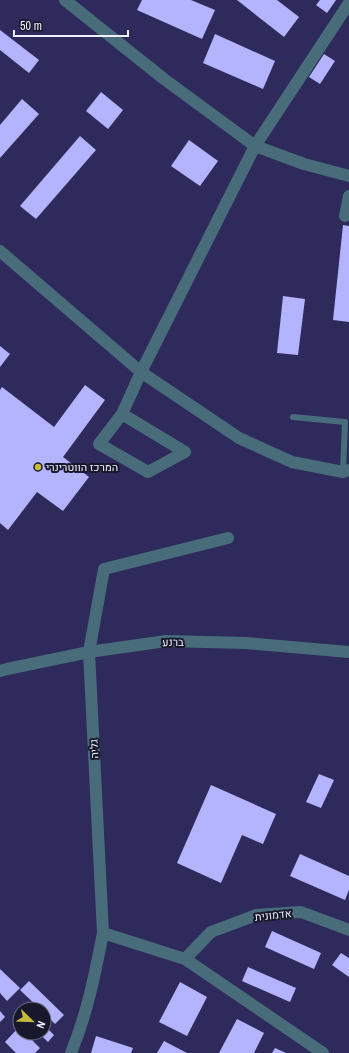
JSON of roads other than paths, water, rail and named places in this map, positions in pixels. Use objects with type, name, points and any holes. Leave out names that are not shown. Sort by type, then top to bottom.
[{"type":"street","points":[[65,0],[164,79],[255,146],[304,164],[349,176]]},
{"type":"street","points":[[122,414],[185,452],[148,472],[99,444],[122,414],[141,372],[255,146],[349,4]]},
{"type":"street","points":[[345,216],[349,196]]},
{"type":"street","points":[[0,251],[141,372],[239,438],[292,462],[346,471]]},
{"type":"street","name":"גליה","points":[[71,1053],[80,1030],[96,971],[103,933],[89,652],[104,569],[228,538]]},
{"type":"street","name":"ברנע","points":[[0,671],[89,652],[166,641],[246,643],[349,652]]},
{"type":"street","name":"אדמונית","points":[[185,960],[210,932],[256,915],[302,912],[349,930]]},
{"type":"street","points":[[103,933],[185,960],[323,1053]]},
{"type":"lane","points":[[293,417],[345,422],[346,471]]},
{"type":"place","name":"המרכז הווטרינרי","points":[[38,467]]}]
